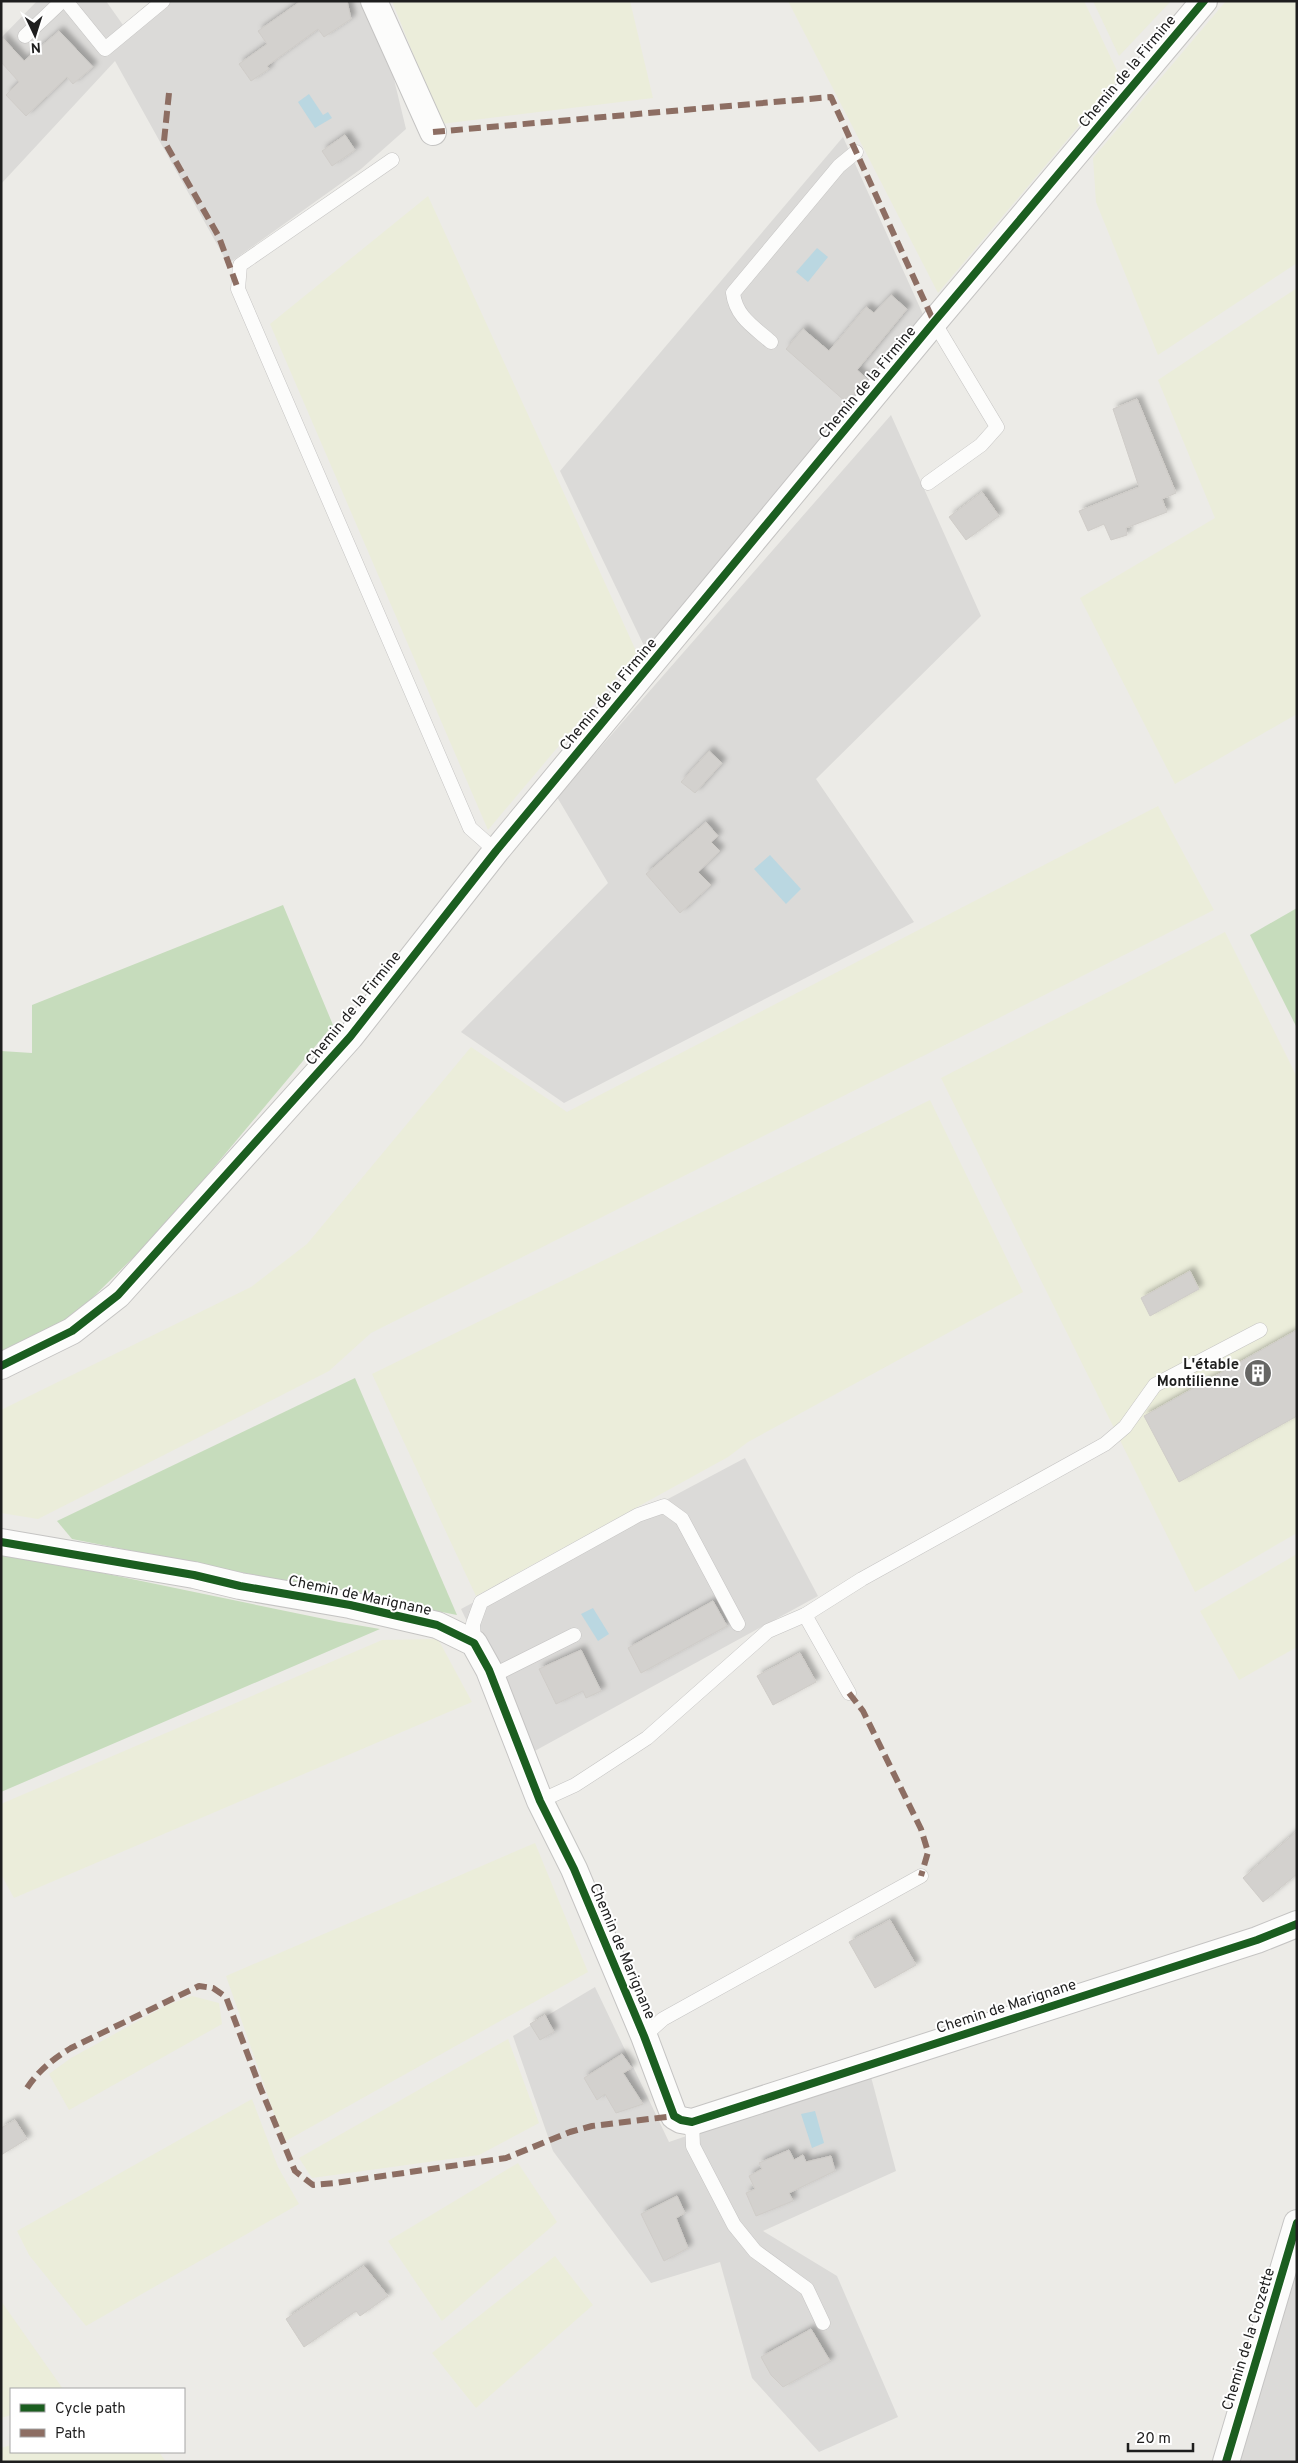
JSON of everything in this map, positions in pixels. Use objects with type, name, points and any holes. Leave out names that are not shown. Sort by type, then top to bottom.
[{"type":"street","points":[[374,1],[433,132]]},
{"type":"street","name":"Chemin de la Firmine","points":[[1,1366],[72,1331],[118,1295],[350,1036],[496,851],[934,322],[1204,1]]},
{"type":"street","name":"Chemin de Marignane","points":[[1,1542],[194,1575],[240,1586],[350,1604],[436,1625],[474,1644],[492,1676],[540,1801],[574,1869],[644,2036],[674,2116],[681,2120],[692,2122],[1257,1940],[1297,1924]]},
{"type":"street","name":"Chemin de la Crozette","points":[[1226,2462],[1297,2223]]},
{"type":"lane","points":[[25,36],[62,1]]},
{"type":"lane","points":[[66,1],[105,48],[164,1]]},
{"type":"lane","points":[[771,342],[741,316],[735,304],[733,293],[839,166],[856,152]]},
{"type":"lane","points":[[392,160],[240,265],[238,289],[470,828],[496,851]]},
{"type":"lane","points":[[928,483],[981,445],[997,427],[934,322]]},
{"type":"lane","points":[[540,1801],[575,1785],[646,1738],[768,1631],[805,1615],[862,1579],[1105,1444],[1125,1427],[1155,1385],[1260,1330]]},
{"type":"lane","points":[[474,1644],[473,1624],[481,1602],[638,1515],[664,1506],[682,1519],[738,1624]]},
{"type":"lane","points":[[805,1615],[849,1693]]},
{"type":"lane","points":[[492,1676],[574,1635]]},
{"type":"lane","points":[[644,2036],[663,2020],[921,1876]]},
{"type":"lane","points":[[692,2122],[693,2146],[734,2225],[755,2251],[807,2289],[823,2323]]},
{"type":"shaded area","points":[[37,1],[106,1],[123,25],[151,1],[366,1],[384,38],[406,129],[361,169],[228,264],[115,61],[1,184],[1,38]]},
{"type":"shaded area","points":[[843,137],[926,321],[649,656],[560,471]]},
{"type":"shaded area","points":[[891,415],[981,616],[816,779],[914,922],[564,1103],[461,1032],[608,883],[557,797]]},
{"type":"shaded area","points":[[745,1458],[818,1596],[531,1753],[461,1609]]},
{"type":"shaded area","points":[[595,1987],[669,2142],[870,2073],[896,2171],[763,2231],[837,2276],[898,2417],[819,2452],[752,2378],[720,2262],[651,2283],[553,2151],[513,2036]]},
{"type":"shaded area","points":[[1297,2265],[1297,2462],[1237,2462]]},
{"type":"green space","points":[[392,1],[630,1],[653,98],[441,124]]},
{"type":"green space","points":[[788,1],[1084,1],[1120,77],[938,293]]},
{"type":"green space","points":[[1093,1],[1171,1],[1119,56]]},
{"type":"green space","points":[[1226,1],[1297,1],[1297,263],[1158,355],[1096,202],[1093,158]]},
{"type":"green space","points":[[428,196],[637,653],[488,830],[270,324]]},
{"type":"green space","points":[[1297,288],[1297,714],[1175,784],[1080,598],[1215,518],[1158,380]]},
{"type":"green space","points":[[1158,806],[1214,910],[371,1333],[329,1371],[38,1519],[1,1513],[1,1410],[251,1287],[307,1244],[471,1047],[567,1112]]},
{"type":"green space","points":[[283,905],[333,1025],[164,1227],[72,1318],[1,1353],[1,1051],[32,1053],[32,1005]]},
{"type":"green space","points":[[1297,908],[1297,1028],[1250,935]]},
{"type":"green space","name":"L'étable Montilienne","points":[[1225,932],[1297,1077],[1297,1533],[1195,1592],[941,1078]]},
{"type":"green space","points":[[930,1100],[1023,1292],[748,1442],[728,1457],[476,1596],[372,1374]]},
{"type":"green space","points":[[355,1378],[457,1615],[72,1539],[57,1521]]},
{"type":"green space","points":[[1,1552],[339,1622],[380,1629],[1,1792]]},
{"type":"green space","points":[[1297,1554],[1297,1647],[1239,1680],[1200,1611]]},
{"type":"green space","points":[[438,1639],[472,1702],[14,1898],[1,1874],[1,1804],[382,1640]]},
{"type":"green space","points":[[535,1843],[588,1972],[284,2142],[226,1976]]},
{"type":"green space","points":[[192,1996],[219,2003],[222,2024],[69,2110],[49,2074],[71,2058],[167,2005]]},
{"type":"green space","points":[[508,2039],[539,2123],[479,2155],[312,2178],[299,2158]]},
{"type":"green space","points":[[252,2099],[278,2167],[299,2204],[86,2326],[29,2255],[17,2231]]},
{"type":"green space","points":[[518,2163],[557,2222],[442,2321],[388,2241]]},
{"type":"green space","points":[[555,2256],[593,2305],[476,2408],[432,2353]]},
{"type":"green space","points":[[1,2301],[62,2388],[10,2388],[10,2415],[1,2418]]},
{"type":"green space","points":[[10,2445],[10,2453],[160,2453],[166,2462],[1,2462],[1,2448]]},
{"type":"water","points":[[309,94],[323,115],[328,112],[332,118],[315,128],[298,102]]},
{"type":"water","points":[[817,248],[828,257],[808,282],[796,272]]},
{"type":"water","points":[[770,855],[801,889],[786,904],[754,869]]},
{"type":"water","points":[[593,1608],[609,1634],[598,1641],[581,1614]]},
{"type":"water","points":[[815,2111],[824,2143],[812,2148],[801,2114]]},
{"type":"building","points":[[301,1],[347,1],[351,19],[324,37],[318,29],[267,66],[269,69],[251,81],[239,64],[267,44],[258,31]]},
{"type":"building","points":[[59,31],[93,67],[73,84],[67,77],[26,116],[6,95],[19,82],[1,62],[1,36],[24,61]]},
{"type":"building","points":[[345,135],[355,150],[332,166],[322,151]]},
{"type":"building","points":[[891,295],[907,309],[857,370],[867,379],[846,402],[786,349],[803,329],[829,351],[866,307],[874,313]]},
{"type":"building","points":[[1137,399],[1176,493],[1162,499],[1167,512],[1126,528],[1127,535],[1111,540],[1104,524],[1088,531],[1079,511],[1139,487],[1113,409]]},
{"type":"building","points":[[982,492],[999,516],[966,540],[949,517]]},
{"type":"building","points":[[709,751],[722,763],[695,793],[681,782]]},
{"type":"building","points":[[706,822],[718,836],[711,842],[720,851],[698,872],[711,885],[680,913],[646,874]]},
{"type":"building","points":[[1190,1271],[1199,1289],[1150,1316],[1141,1298]]},
{"type":"building","name":"L'étable Montilienne","points":[[1297,1330],[1297,1416],[1179,1482],[1144,1416]]},
{"type":"building","points":[[713,1601],[727,1626],[641,1673],[628,1648]]},
{"type":"building","points":[[581,1650],[601,1691],[586,1698],[583,1691],[556,1704],[539,1669]]},
{"type":"building","points":[[800,1653],[816,1682],[773,1705],[757,1676]]},
{"type":"building","points":[[1297,1831],[1297,1874],[1263,1902],[1243,1878]]},
{"type":"building","points":[[890,1920],[916,1965],[875,1988],[849,1942]]},
{"type":"building","points":[[545,2015],[554,2032],[540,2040],[530,2024]]},
{"type":"building","points":[[622,2054],[632,2068],[623,2073],[643,2104],[616,2113],[605,2094],[597,2100],[584,2078]]},
{"type":"building","points":[[15,2120],[27,2139],[1,2155],[1,2128]]},
{"type":"building","points":[[789,2150],[794,2160],[803,2155],[806,2162],[831,2156],[835,2171],[789,2193],[793,2201],[756,2216],[746,2193],[755,2189],[749,2176],[762,2169],[759,2163]]},
{"type":"building","points":[[677,2196],[685,2213],[676,2218],[688,2248],[664,2261],[641,2214]]},
{"type":"building","points":[[364,2266],[388,2296],[360,2316],[356,2311],[304,2347],[286,2319]]},
{"type":"building","points":[[811,2329],[830,2361],[783,2387],[771,2375],[761,2357]]},
{"type":"marked path","points":[[169,93],[164,141],[219,237],[238,289]]},
{"type":"marked path","points":[[433,132],[831,97],[934,322]]},
{"type":"marked path","points":[[849,1693],[863,1711],[921,1829],[928,1852],[921,1876]]},
{"type":"marked path","points":[[27,2088],[47,2065],[71,2048],[199,1986],[213,1988],[226,1997],[260,2087],[295,2171],[313,2185],[506,2158],[570,2132],[592,2126],[674,2116]]},
{"type":"cycle path","points":[[1,1366],[72,1331],[118,1295],[350,1037],[496,851],[934,322],[1204,1]]},
{"type":"cycle path","points":[[1,1542],[194,1575],[240,1586],[350,1605],[437,1625],[474,1643],[489,1670],[540,1801],[574,1869],[644,2036],[674,2116],[681,2120],[692,2122],[1257,1940],[1297,1924]]},
{"type":"cycle path","points":[[1226,2462],[1297,2223]]},
{"type":"place","name":"L'étable Montilienne","points":[[1258,1373]]}]
